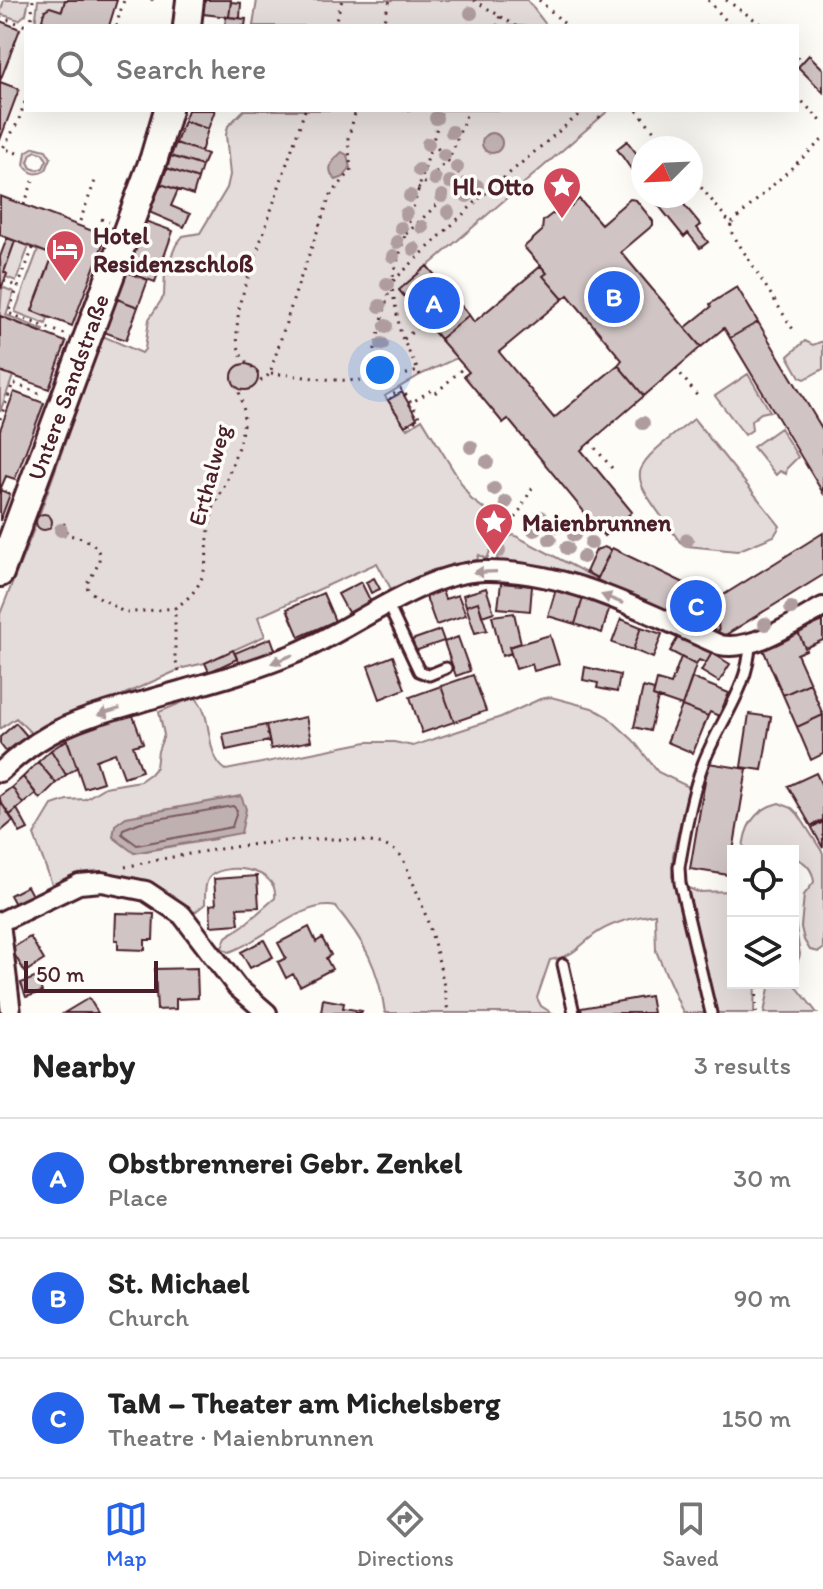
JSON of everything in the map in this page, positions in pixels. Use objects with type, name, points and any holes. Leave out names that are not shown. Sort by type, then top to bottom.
[{"type":"street","points":[[187,24],[190,0]]},
{"type":"street","name":"Untere Sandstraße","points":[[0,573],[154,158],[167,112]]},
{"type":"street","points":[[0,772],[50,734],[75,722],[238,675],[313,645],[437,581],[460,573],[500,571],[555,581],[594,592],[732,648],[750,644],[817,615]]},
{"type":"street","points":[[11,1013],[0,922],[79,884],[102,882],[146,891],[182,915],[237,987],[267,1013]]},
{"type":"lane","points":[[388,605],[419,671],[429,675],[446,668]]},
{"type":"lane","points":[[711,1013],[680,883],[679,867],[702,767],[743,680],[750,644]]},
{"type":"lane","points":[[563,964],[574,1013]]},
{"type":"path","points":[[29,24],[33,0]]},
{"type":"path","points":[[117,24],[124,0]]},
{"type":"path","points":[[335,24],[342,0]]},
{"type":"path","points":[[383,24],[390,0]]},
{"type":"path","points":[[539,0],[565,24]]},
{"type":"path","points":[[708,0],[729,24]]},
{"type":"path","points":[[726,0],[761,24]]},
{"type":"path","points":[[469,24],[475,1],[513,24]]},
{"type":"path","points":[[498,24],[500,16]]},
{"type":"path","points":[[0,17],[24,24]]},
{"type":"path","points":[[799,98],[823,123]]},
{"type":"path","points":[[17,153],[2,148],[18,122],[24,105]]},
{"type":"path","points":[[304,112],[240,302],[240,352],[247,363],[255,367],[261,380],[270,373],[330,196],[351,171],[348,142],[356,112]]},
{"type":"path","points":[[367,381],[403,236],[441,112]]},
{"type":"path","points":[[417,190],[449,160],[467,112]]},
{"type":"path","points":[[391,283],[480,198],[578,112]]},
{"type":"path","points":[[596,112],[600,118]]},
{"type":"path","points":[[639,112],[658,136]]},
{"type":"path","points":[[794,331],[730,230],[731,224],[823,139]]},
{"type":"path","points":[[432,142],[480,198]]},
{"type":"path","points":[[403,236],[464,179]]},
{"type":"path","points":[[24,205],[33,181]]},
{"type":"path","points":[[80,221],[95,181]]},
{"type":"path","points":[[703,190],[731,224]]},
{"type":"path","points":[[101,219],[108,222]]},
{"type":"path","points":[[33,248],[8,313],[68,336]]},
{"type":"path","points":[[4,281],[18,287]]},
{"type":"path","points":[[270,373],[358,382],[419,373],[403,340],[391,283]]},
{"type":"path","points":[[403,340],[425,321]]},
{"type":"path","points":[[411,403],[434,391],[464,367]]},
{"type":"path","points":[[676,368],[698,397]]},
{"type":"path","points":[[0,419],[13,383],[63,402]]},
{"type":"path","name":"Erthalweg","points":[[175,608],[198,589],[202,579],[209,553],[212,513],[227,482],[242,428],[244,409],[239,388]]},
{"type":"path","points":[[391,399],[389,397],[402,389],[420,418],[407,424]]},
{"type":"path","points":[[590,442],[612,468]]},
{"type":"path","points":[[508,532],[532,488]]},
{"type":"path","points":[[50,524],[65,524],[67,532]]},
{"type":"path","points":[[56,526],[58,535],[67,532],[91,543],[99,555],[99,562],[86,585],[89,591],[125,613],[175,608],[174,647],[178,671]]},
{"type":"path","points":[[102,882],[112,872],[123,868],[178,854],[231,847],[312,839],[361,841],[391,848],[400,856],[430,921],[448,1013]]},
{"type":"path","points":[[756,1013],[757,989]]},
{"type":"shaded area","points":[[4,0],[29,0],[26,14],[19,20],[0,14]]},
{"type":"shaded area","points":[[38,0],[65,0],[62,11],[50,7],[45,10],[46,24],[35,24]]},
{"type":"shaded area","points":[[257,0],[527,0],[545,24],[253,24]]},
{"type":"shaded area","points":[[242,112],[607,112],[400,290],[457,358],[385,396],[407,429],[422,419],[471,499],[494,516],[492,520],[504,529],[506,538],[514,535],[624,593],[531,567],[498,562],[496,552],[490,551],[487,559],[479,555],[477,560],[433,570],[391,589],[377,563],[258,617],[265,636],[205,663],[183,668],[33,735],[16,718],[0,729],[0,614],[36,524],[103,336],[142,353],[145,349],[149,319],[164,296],[165,271],[176,245],[183,236],[200,233],[227,188],[230,175],[228,126]]},
{"type":"shaded area","points":[[34,147],[46,150],[51,158],[46,170],[34,173],[29,170],[24,165],[26,152]],"holes":[[[36,151],[47,160],[43,168],[31,168],[28,162],[31,154]]]},
{"type":"shaded area","points":[[15,241],[29,246],[16,281],[6,277],[4,272]]},
{"type":"shaded area","points":[[38,250],[53,255],[32,311],[48,318],[46,324],[15,312]]},
{"type":"shaded area","points":[[2,287],[14,292],[6,315],[43,332],[0,316]]},
{"type":"shaded area","points":[[805,341],[813,345],[823,341],[823,369],[805,379],[800,377],[788,356]]},
{"type":"shaded area","points":[[0,371],[13,376],[0,412]]},
{"type":"shaded area","points":[[748,374],[770,411],[761,413],[751,421],[752,430],[745,435],[715,396]]},
{"type":"shaded area","points":[[694,419],[780,526],[774,536],[737,551],[687,546],[680,542],[650,500],[642,486],[640,474],[643,464]]},
{"type":"shaded area","points":[[780,428],[798,457],[787,468],[786,474],[780,471],[776,475],[753,447]]},
{"type":"shaded area","points":[[195,697],[205,715],[214,755],[226,770],[367,742],[413,746],[551,697],[592,708],[608,717],[633,740],[658,772],[689,787],[673,855],[672,877],[676,883],[698,892],[727,891],[727,989],[755,989],[754,1013],[714,1013],[708,977],[697,969],[707,1013],[683,1013],[656,951],[655,914],[607,927],[570,954],[550,960],[537,998],[541,1006],[552,1013],[385,1013],[379,982],[369,956],[336,907],[310,909],[241,947],[229,952],[222,948],[226,937],[275,898],[274,887],[259,873],[236,869],[215,873],[206,884],[205,904],[195,912],[160,894],[53,887],[34,835],[52,805],[85,799],[105,787],[140,781],[156,767],[164,735],[159,712]],"holes":[[[187,807],[215,839],[134,853],[139,814]]]},
{"type":"shaded area","points":[[779,803],[792,808],[823,853],[823,949],[819,952],[810,950],[801,927],[804,895],[814,882],[808,866],[799,860],[799,845],[744,845],[752,820]]},
{"type":"shaded area","points":[[769,989],[798,989],[817,1013],[764,1013]]},
{"type":"water","points":[[492,133],[499,136],[502,143],[499,150],[492,153],[485,150],[482,143],[485,136]]},
{"type":"water","points":[[342,152],[347,155],[350,168],[344,177],[336,180],[330,168]]},
{"type":"water","points":[[241,796],[246,809],[241,833],[134,853],[113,837],[115,825],[126,817]]},
{"type":"building","points":[[65,0],[117,0],[110,24],[45,24],[42,19],[45,10],[50,7],[62,11]]},
{"type":"building","points":[[204,0],[231,0],[229,17],[203,14]]},
{"type":"building","points":[[231,2],[241,3],[240,18],[229,17]]},
{"type":"building","points":[[226,17],[246,19],[245,24],[225,24]]},
{"type":"building","points":[[0,21],[20,29],[0,81]]},
{"type":"building","points":[[809,55],[823,69],[823,92],[799,68]]},
{"type":"building","points":[[0,82],[19,89],[0,140]]},
{"type":"building","points":[[187,112],[214,112],[208,129],[184,121]]},
{"type":"building","points":[[184,121],[208,129],[201,152],[176,143]]},
{"type":"building","points":[[627,141],[631,146],[631,169],[617,149]]},
{"type":"building","points":[[176,143],[207,154],[202,166],[171,156]]},
{"type":"building","points":[[171,156],[202,166],[198,179],[167,168]]},
{"type":"building","points":[[167,168],[198,179],[193,195],[161,184]]},
{"type":"building","points":[[161,184],[178,190],[171,206],[190,214],[184,227],[149,212]]},
{"type":"building","name":"Hotel Residenzschloß","points":[[0,196],[106,236],[72,326],[32,311],[53,255],[0,235]]},
{"type":"building","points":[[579,199],[601,224],[630,199],[631,208],[642,208],[653,221],[653,225],[621,252],[701,347],[644,396],[618,365],[622,360],[568,295],[563,299],[543,276],[547,273],[524,247],[542,231],[543,221],[552,214],[561,215]]},
{"type":"building","points":[[661,208],[687,208],[701,225],[697,228],[708,242],[700,248],[688,233],[684,237]]},
{"type":"building","points":[[145,221],[173,231],[155,282],[127,272]]},
{"type":"building","points":[[7,238],[15,241],[1,289],[0,257]]},
{"type":"building","points":[[427,266],[469,315],[440,339],[399,290]]},
{"type":"building","points":[[541,266],[547,273],[543,276],[563,299],[499,352],[554,418],[618,365],[644,396],[581,450],[632,512],[604,536],[508,419],[503,423],[464,376],[469,372],[440,339],[469,315],[474,322]]},
{"type":"building","points":[[127,272],[148,280],[138,307],[117,299]]},
{"type":"building","points":[[737,287],[758,322],[730,338],[724,328],[701,347],[685,328],[711,307],[710,304]]},
{"type":"building","points":[[117,299],[138,307],[126,340],[104,332]]},
{"type":"building","points":[[0,316],[66,342],[49,389],[0,371]]},
{"type":"building","points":[[758,322],[823,430],[823,493],[730,338]]},
{"type":"building","points":[[245,364],[254,368],[258,377],[254,386],[245,390],[236,386],[232,377],[236,368]]},
{"type":"building","points":[[14,392],[44,403],[15,479],[6,476],[0,490],[0,430]]},
{"type":"building","points":[[402,392],[417,418],[405,426],[388,400]]},
{"type":"building","points":[[0,490],[10,494],[0,521]]},
{"type":"building","points":[[44,514],[52,522],[44,530],[36,522]]},
{"type":"building","points":[[823,533],[823,575],[719,639],[717,599]]},
{"type":"building","points":[[604,547],[611,550],[597,578],[586,572],[596,550]]},
{"type":"building","points":[[612,548],[717,599],[719,639],[597,580]]},
{"type":"building","points":[[374,578],[380,589],[371,593],[366,582]]},
{"type":"building","points":[[361,582],[372,604],[350,616],[338,594]]},
{"type":"building","points":[[501,583],[532,586],[530,611],[498,608]]},
{"type":"building","points":[[441,588],[445,599],[458,595],[466,615],[436,625],[425,594]]},
{"type":"building","points":[[486,588],[494,612],[482,616],[478,602],[466,606],[463,595]]},
{"type":"building","points":[[556,589],[583,598],[575,624],[548,616]]},
{"type":"building","points":[[323,593],[335,621],[299,637],[287,609]]},
{"type":"building","points":[[583,598],[610,606],[602,633],[575,624]]},
{"type":"building","points":[[478,602],[487,630],[475,633],[466,606]]},
{"type":"building","points":[[514,613],[521,643],[509,647],[511,653],[502,656],[492,616]]},
{"type":"building","points":[[621,619],[641,627],[633,650],[612,643]]},
{"type":"building","points":[[823,621],[823,640],[805,648],[798,632]]},
{"type":"building","points":[[641,627],[662,634],[653,658],[633,650]]},
{"type":"building","points":[[440,630],[444,641],[415,651],[412,640]]},
{"type":"building","points":[[681,632],[714,649],[706,663],[699,660],[696,665],[670,651]]},
{"type":"building","points":[[798,632],[806,650],[797,654],[810,683],[783,695],[762,647]]},
{"type":"building","points":[[550,635],[559,664],[534,671],[532,664],[516,669],[509,647]]},
{"type":"building","points":[[458,637],[470,671],[456,676],[444,642]]},
{"type":"building","points":[[271,638],[277,655],[241,669],[235,653]]},
{"type":"building","points":[[233,650],[237,659],[209,672],[205,663]]},
{"type":"building","points":[[712,653],[730,664],[719,682],[701,671]]},
{"type":"building","points":[[393,656],[405,689],[380,699],[368,666]]},
{"type":"building","points":[[681,657],[696,665],[682,706],[653,696],[657,680],[671,684]]},
{"type":"building","points":[[585,667],[620,675],[617,692],[597,688],[598,683],[583,680]]},
{"type":"building","points":[[473,675],[486,711],[454,722],[441,686]]},
{"type":"building","points":[[692,678],[729,693],[719,716],[710,712],[708,716],[682,706]]},
{"type":"building","points":[[810,683],[823,715],[797,727],[783,695]]},
{"type":"building","points":[[441,686],[454,722],[422,733],[410,697]]},
{"type":"building","points":[[643,687],[654,690],[653,696],[658,698],[650,731],[634,727]]},
{"type":"building","points":[[682,706],[708,716],[693,753],[667,742]]},
{"type":"building","points":[[132,713],[143,743],[133,746],[142,771],[124,777],[115,753],[96,760],[103,782],[84,788],[66,736]]},
{"type":"building","points":[[749,714],[771,717],[762,770],[741,767]]},
{"type":"building","points":[[823,715],[823,754],[811,760],[797,727]]},
{"type":"building","points":[[306,717],[311,741],[271,749],[266,725]]},
{"type":"building","points":[[16,723],[28,737],[8,754],[0,744],[0,737]]},
{"type":"building","points":[[266,725],[269,741],[226,750],[223,734]]},
{"type":"building","points":[[67,740],[77,767],[66,775],[51,750]]},
{"type":"building","points":[[51,750],[66,775],[56,783],[38,762]]},
{"type":"building","points":[[38,762],[56,783],[40,799],[23,777]]},
{"type":"building","points":[[708,763],[747,769],[734,845],[727,845],[727,875],[690,869]]},
{"type":"building","points":[[816,773],[823,788],[823,820],[811,826],[788,786]]},
{"type":"building","points":[[23,777],[36,793],[23,804],[12,787]]},
{"type":"building","points":[[12,787],[23,804],[10,815],[0,796]]},
{"type":"building","points":[[0,801],[13,821],[0,832]]},
{"type":"building","points":[[17,809],[28,829],[20,833],[10,815]]},
{"type":"building","points":[[823,822],[823,848],[812,828]]},
{"type":"building","points":[[257,876],[259,907],[237,908],[239,924],[211,926],[210,905],[216,904],[214,879]]},
{"type":"building","points":[[27,886],[34,899],[17,908],[10,895]]},
{"type":"building","points":[[116,913],[154,914],[153,940],[145,940],[145,950],[118,949],[118,940],[115,940]]},
{"type":"building","points":[[309,927],[316,942],[322,938],[331,955],[326,958],[332,969],[300,986],[293,974],[286,978],[278,962],[286,958],[278,943]]},
{"type":"building","points":[[30,937],[44,960],[25,972],[11,949]]},
{"type":"building","points":[[264,940],[273,957],[250,968],[241,952]]},
{"type":"building","points":[[197,968],[198,998],[176,999],[176,1009],[157,1010],[155,969]]},
{"type":"building","points":[[37,977],[42,992],[26,997],[21,983]]},
{"type":"building","points":[[650,996],[653,1013],[582,1013],[581,1008]]},
{"type":"building","points":[[89,998],[98,1013],[64,1013]]},
{"type":"building","points":[[323,999],[344,1003],[343,1008],[362,1011],[321,1013]]},
{"type":"place","name":"Hl. Otto","points":[[562,220]]},
{"type":"place","name":"Hotel Residenzschloß","points":[[65,283]]},
{"type":"place","name":"St. Michael","points":[[614,297]]},
{"type":"place","name":"Obstbrennerei Gebr. Zenkel","points":[[434,303]]},
{"type":"place","name":"Maienbrunnen","points":[[494,556]]},
{"type":"place","name":"TaM – Theater am Michelsberg","points":[[696,606]]}]
